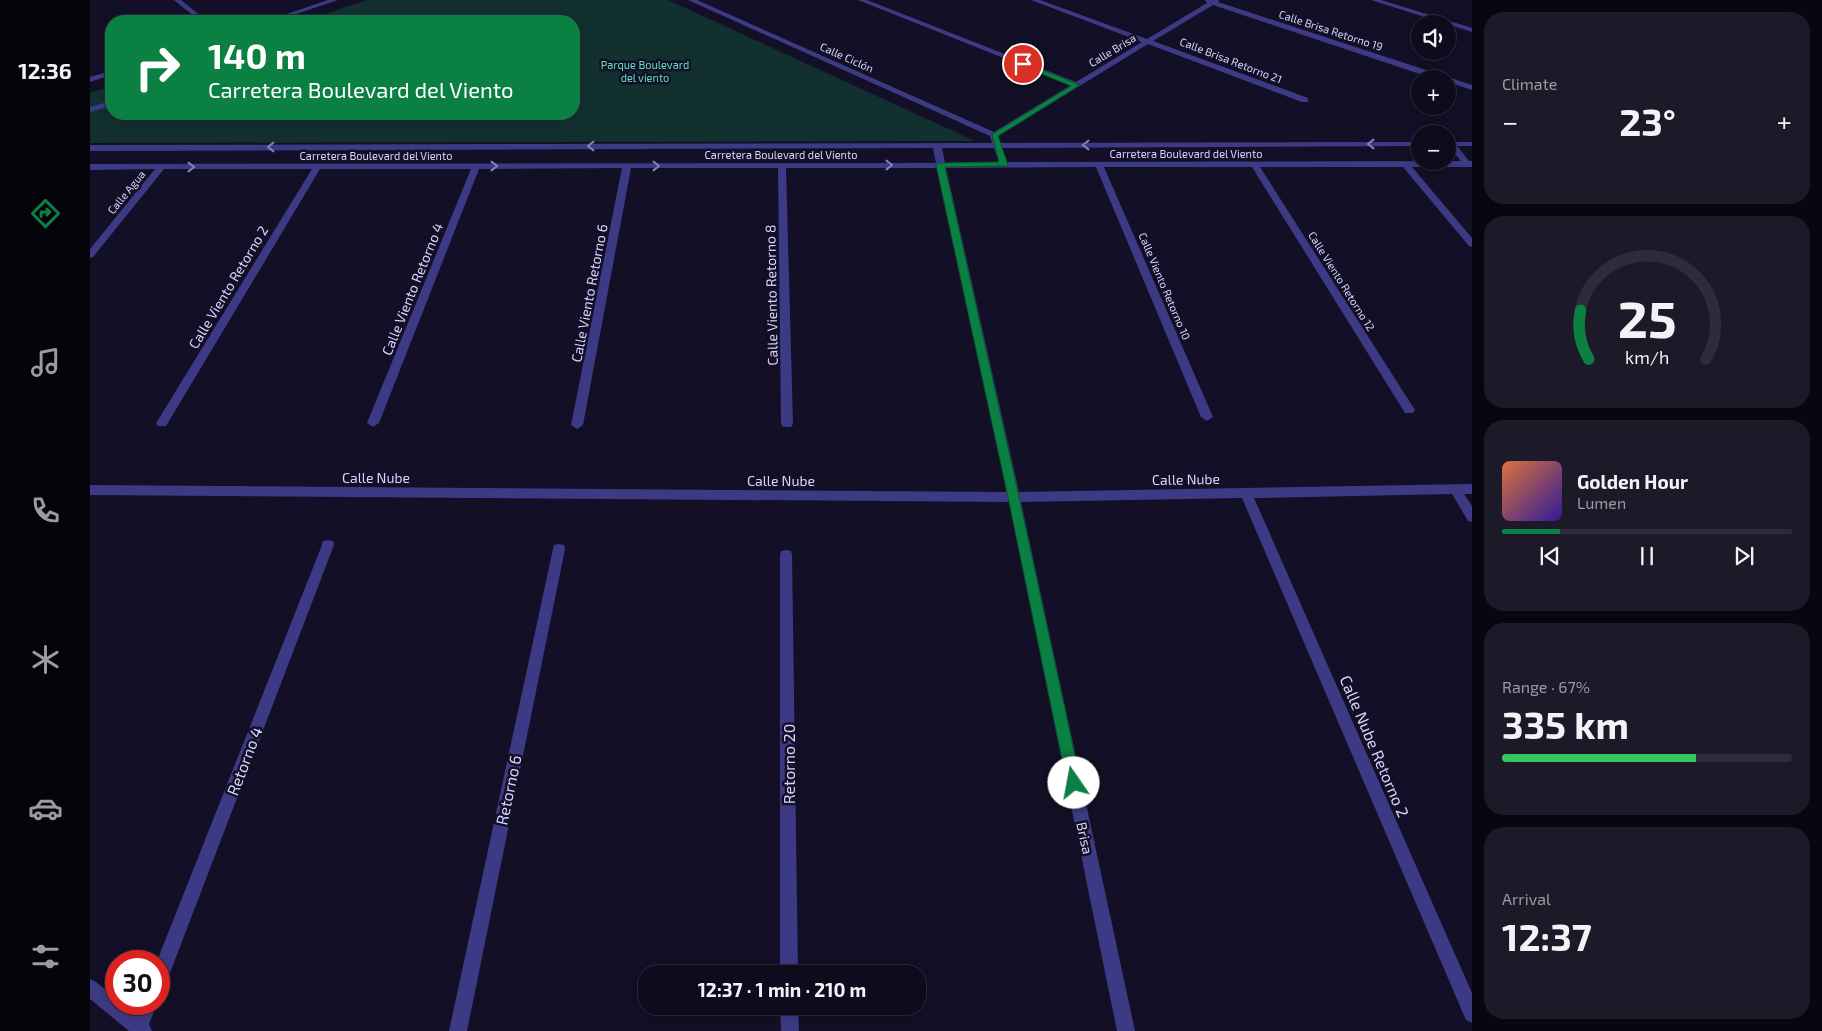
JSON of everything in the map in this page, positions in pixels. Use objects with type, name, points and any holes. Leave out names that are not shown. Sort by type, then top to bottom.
[{"type":"street","points":[[177,0],[196,15]]},
{"type":"street","points":[[288,15],[335,0]]},
{"type":"street","name":"Calle Ciclón","points":[[691,0],[994,135]]},
{"type":"street","points":[[861,0],[1076,85]]},
{"type":"street","name":"Calle Brisa Retorno 21","points":[[1034,0],[1304,100]]},
{"type":"street","points":[[1374,0],[1472,30]]},
{"type":"street","name":"Calle Brisa","points":[[994,135],[1211,1]]},
{"type":"street","name":"Calle Brisa Retorno 19","points":[[1211,1],[1416,70]]},
{"type":"street","points":[[90,80],[105,75]]},
{"type":"street","points":[[1456,83],[1472,88]]},
{"type":"street","points":[[90,110],[105,105]]},
{"type":"street","points":[[994,135],[1004,165]]},
{"type":"street","name":"Carretera Boulevard del Viento","points":[[90,148],[1411,144]]},
{"type":"street","points":[[1456,144],[1472,144]]},
{"type":"street","name":"Brisa","points":[[937,146],[1014,497],[1126,1031]]},
{"type":"street","points":[[1456,151],[1470,164]]},
{"type":"street","name":"Calle Viento Retorno 10","points":[[1099,164],[1208,417]]},
{"type":"street","name":"Calle Viento Retorno 12","points":[[1254,164],[1408,410]]},
{"type":"street","points":[[1406,164],[1472,244]]},
{"type":"street","name":"Carretera Boulevard del Viento","points":[[90,167],[1470,164]]},
{"type":"street","name":"Calle Viento Retorno 8","points":[[782,165],[787,424]]},
{"type":"street","name":"Calle Viento Retorno 2","points":[[162,423],[318,166]]},
{"type":"street","name":"Calle Viento Retorno 4","points":[[373,423],[476,166]]},
{"type":"street","name":"Calle Viento Retorno 6","points":[[577,425],[627,166]]},
{"type":"street","name":"Calle Agua","points":[[90,255],[161,167]]},
{"type":"street","points":[[1455,489],[1472,516]]},
{"type":"street","name":"Calle Nube","points":[[90,490],[1014,497],[1472,489]]},
{"type":"street","name":"Calle Nube Retorno 2","points":[[1246,493],[1472,1014]]},
{"type":"street","name":"Retorno 4","points":[[170,950],[328,545]]},
{"type":"street","name":"Retorno 6","points":[[458,1031],[558,549]]},
{"type":"street","name":"Retorno 20","points":[[786,555],[789,965]]},
{"type":"street","points":[[90,988],[141,1029],[145,1015]]},
{"type":"street","points":[[790,1015],[790,1031]]},
{"type":"green space","name":"Parque Boulevard del viento","points":[[367,0],[668,0],[975,141],[90,143],[90,93],[105,88],[105,120],[580,120],[580,15],[322,15]]},
{"type":"route","points":[[1023,64],[1076,85],[994,135],[1004,165],[940,165],[1014,497],[1074,783]]}]
